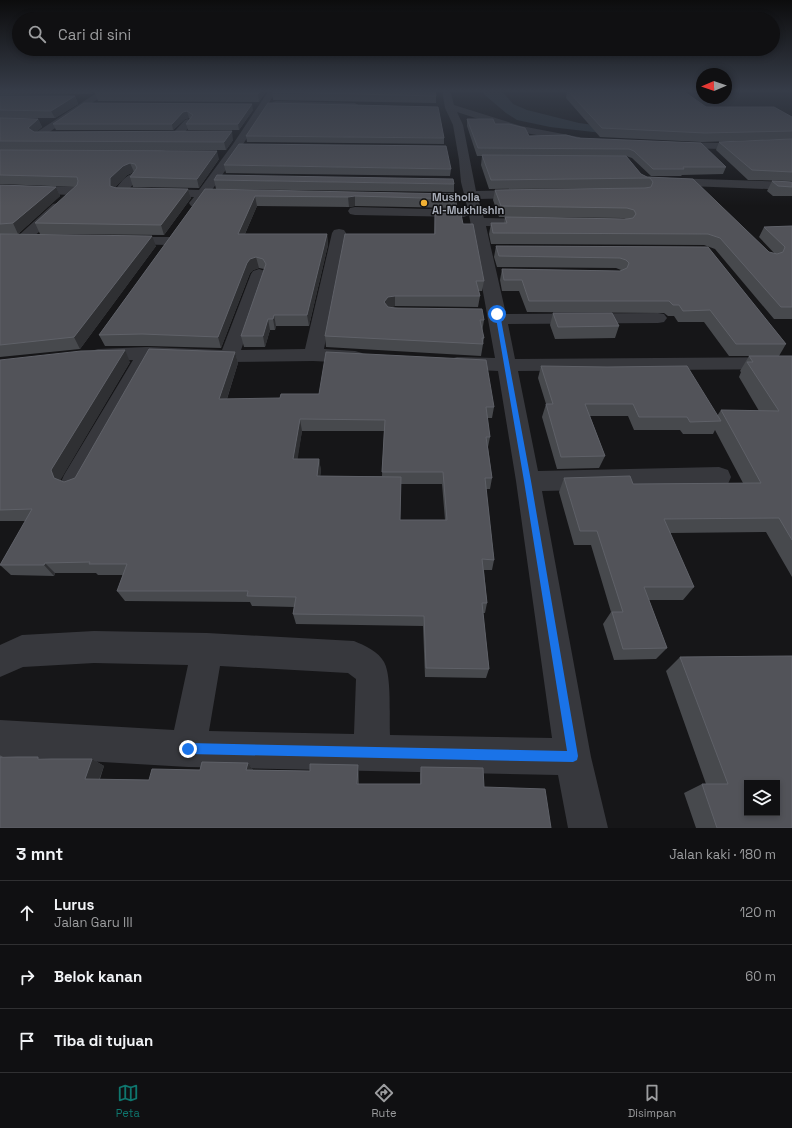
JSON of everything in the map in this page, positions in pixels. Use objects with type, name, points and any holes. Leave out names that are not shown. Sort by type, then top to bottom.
[{"type":"street","points":[[28,129],[48,133]]},
{"type":"street","points":[[0,161],[5,154],[48,133],[52,129]]},
{"type":"street","points":[[180,129],[173,135],[215,135]]},
{"type":"street","points":[[190,211],[239,144],[247,129]]},
{"type":"street","points":[[459,129],[464,155],[467,198],[494,262],[492,315],[506,365],[528,481],[573,756],[588,828]]},
{"type":"street","points":[[518,129],[550,136],[587,141]]},
{"type":"street","points":[[665,145],[702,146],[792,143]]},
{"type":"street","points":[[215,155],[239,144]]},
{"type":"street","points":[[702,146],[714,157]]},
{"type":"street","points":[[5,154],[32,154]]},
{"type":"street","points":[[731,174],[742,184]]},
{"type":"street","points":[[134,177],[120,192],[242,194]]},
{"type":"street","points":[[214,178],[230,178]]},
{"type":"street","points":[[656,182],[792,186]]},
{"type":"street","points":[[692,182],[706,196]]},
{"type":"street","points":[[0,189],[75,191],[23,239]]},
{"type":"street","points":[[355,211],[467,198],[533,194]]},
{"type":"street","points":[[467,198],[547,223]]},
{"type":"street","points":[[313,355],[338,233]]},
{"type":"street","points":[[108,240],[174,235],[160,254]]},
{"type":"street","points":[[8,239],[46,239]]},
{"type":"street","points":[[228,356],[259,274]]},
{"type":"street","points":[[492,315],[658,318]]},
{"type":"street","points":[[88,351],[228,356],[313,355],[375,358]]},
{"type":"street","points":[[73,482],[147,353]]},
{"type":"street","points":[[437,361],[506,365],[790,356]]},
{"type":"street","points":[[528,481],[720,477]]},
{"type":"street","points":[[0,661],[22,651],[94,647],[207,649],[354,657],[372,672],[372,752]]},
{"type":"street","points":[[188,749],[207,649]]},
{"type":"street","points":[[0,738],[188,749],[573,756]]},
{"type":"shaded area","points":[[564,129],[621,129],[792,136],[715,141],[602,133]]},
{"type":"building","points":[[0,129],[29,129],[34,132],[232,131],[224,142],[0,141]]},
{"type":"building","points":[[251,129],[442,129],[444,138],[246,136]]},
{"type":"building","points":[[471,129],[525,129],[529,136],[566,135],[577,138],[701,143],[726,167],[653,169],[634,151],[629,149],[478,148]]},
{"type":"building","points":[[615,129],[792,129],[792,131],[705,133]]},
{"type":"building","points":[[792,139],[792,172],[752,170],[719,142]]},
{"type":"building","points":[[239,144],[446,146],[451,169],[224,165]]},
{"type":"building","points":[[0,150],[217,151],[197,179],[130,177],[137,168],[135,164],[130,163],[123,166],[110,178],[110,186],[116,188],[188,189],[161,225],[35,223],[77,185],[77,177],[0,175]]},
{"type":"building","points":[[482,155],[626,156],[641,174],[647,177],[693,179],[769,252],[777,254],[783,252],[785,247],[764,227],[792,226],[792,307],[781,307],[720,238],[708,234],[493,233],[491,223],[507,223],[505,217],[627,219],[633,218],[636,214],[634,210],[627,208],[501,206],[495,190],[645,188],[651,187],[653,182],[650,178],[491,180]]},
{"type":"building","points":[[217,175],[453,179],[454,184],[214,180]]},
{"type":"building","points":[[772,181],[792,182],[792,187],[778,186]]},
{"type":"building","points":[[0,185],[56,187],[13,223],[0,224]]},
{"type":"building","points":[[205,189],[456,194],[457,199],[355,196],[255,196],[238,234],[327,234],[307,315],[274,315],[273,319],[268,319],[263,336],[241,336],[266,264],[263,259],[256,257],[250,259],[247,263],[218,337],[142,334],[99,335]]},
{"type":"building","points":[[435,209],[460,209],[463,224],[473,224],[484,281],[476,281],[480,296],[395,296],[388,297],[384,302],[388,307],[395,308],[482,309],[484,320],[480,320],[484,338],[482,338],[483,344],[325,336],[345,234],[435,234]]},
{"type":"building","points":[[0,234],[152,236],[74,337],[0,345]]},
{"type":"building","points":[[496,246],[708,247],[786,344],[736,344],[710,310],[683,311],[679,305],[673,305],[669,301],[529,301],[522,280],[504,280],[502,269],[620,271],[627,268],[629,263],[620,258],[499,256]]},
{"type":"building","points":[[553,313],[612,313],[619,326],[558,327]]},
{"type":"building","points":[[149,349],[235,352],[219,399],[280,398],[281,394],[319,394],[326,352],[486,360],[494,407],[486,407],[490,437],[486,437],[492,478],[485,478],[494,560],[482,559],[487,603],[482,603],[489,669],[426,668],[424,616],[293,614],[296,597],[247,596],[248,591],[117,591],[127,564],[89,564],[90,562],[45,563],[44,565],[0,565],[32,509],[0,510],[0,360],[81,351],[125,350],[51,470],[54,478],[64,482],[75,478]],"holes":[[[300,419],[385,420],[382,472],[443,472],[447,520],[400,520],[401,477],[317,476],[319,459],[293,459]]]},
{"type":"building","points":[[749,356],[792,356],[792,540],[779,518],[664,519],[694,587],[644,587],[667,648],[623,649],[612,612],[623,612],[597,531],[580,531],[564,478],[630,476],[633,484],[761,483],[721,410],[779,411],[747,362],[753,362]]},
{"type":"building","points":[[541,366],[687,366],[721,421],[690,422],[687,417],[639,417],[633,404],[585,404],[605,456],[561,457],[546,404],[553,404]]},
{"type":"building","points":[[792,656],[792,828],[717,828],[702,784],[728,784],[680,657]]},
{"type":"building","points":[[0,757],[92,759],[85,779],[149,780],[152,769],[200,770],[202,762],[248,763],[246,770],[310,771],[310,764],[358,765],[357,784],[421,784],[421,767],[483,768],[484,787],[545,789],[551,828],[0,828]]},
{"type":"place","name":"Musholla Al-Mukhlishin","points":[[424,203]]},
{"type":"route","points":[[188,749],[545,757],[573,756],[528,481],[497,314]]}]
